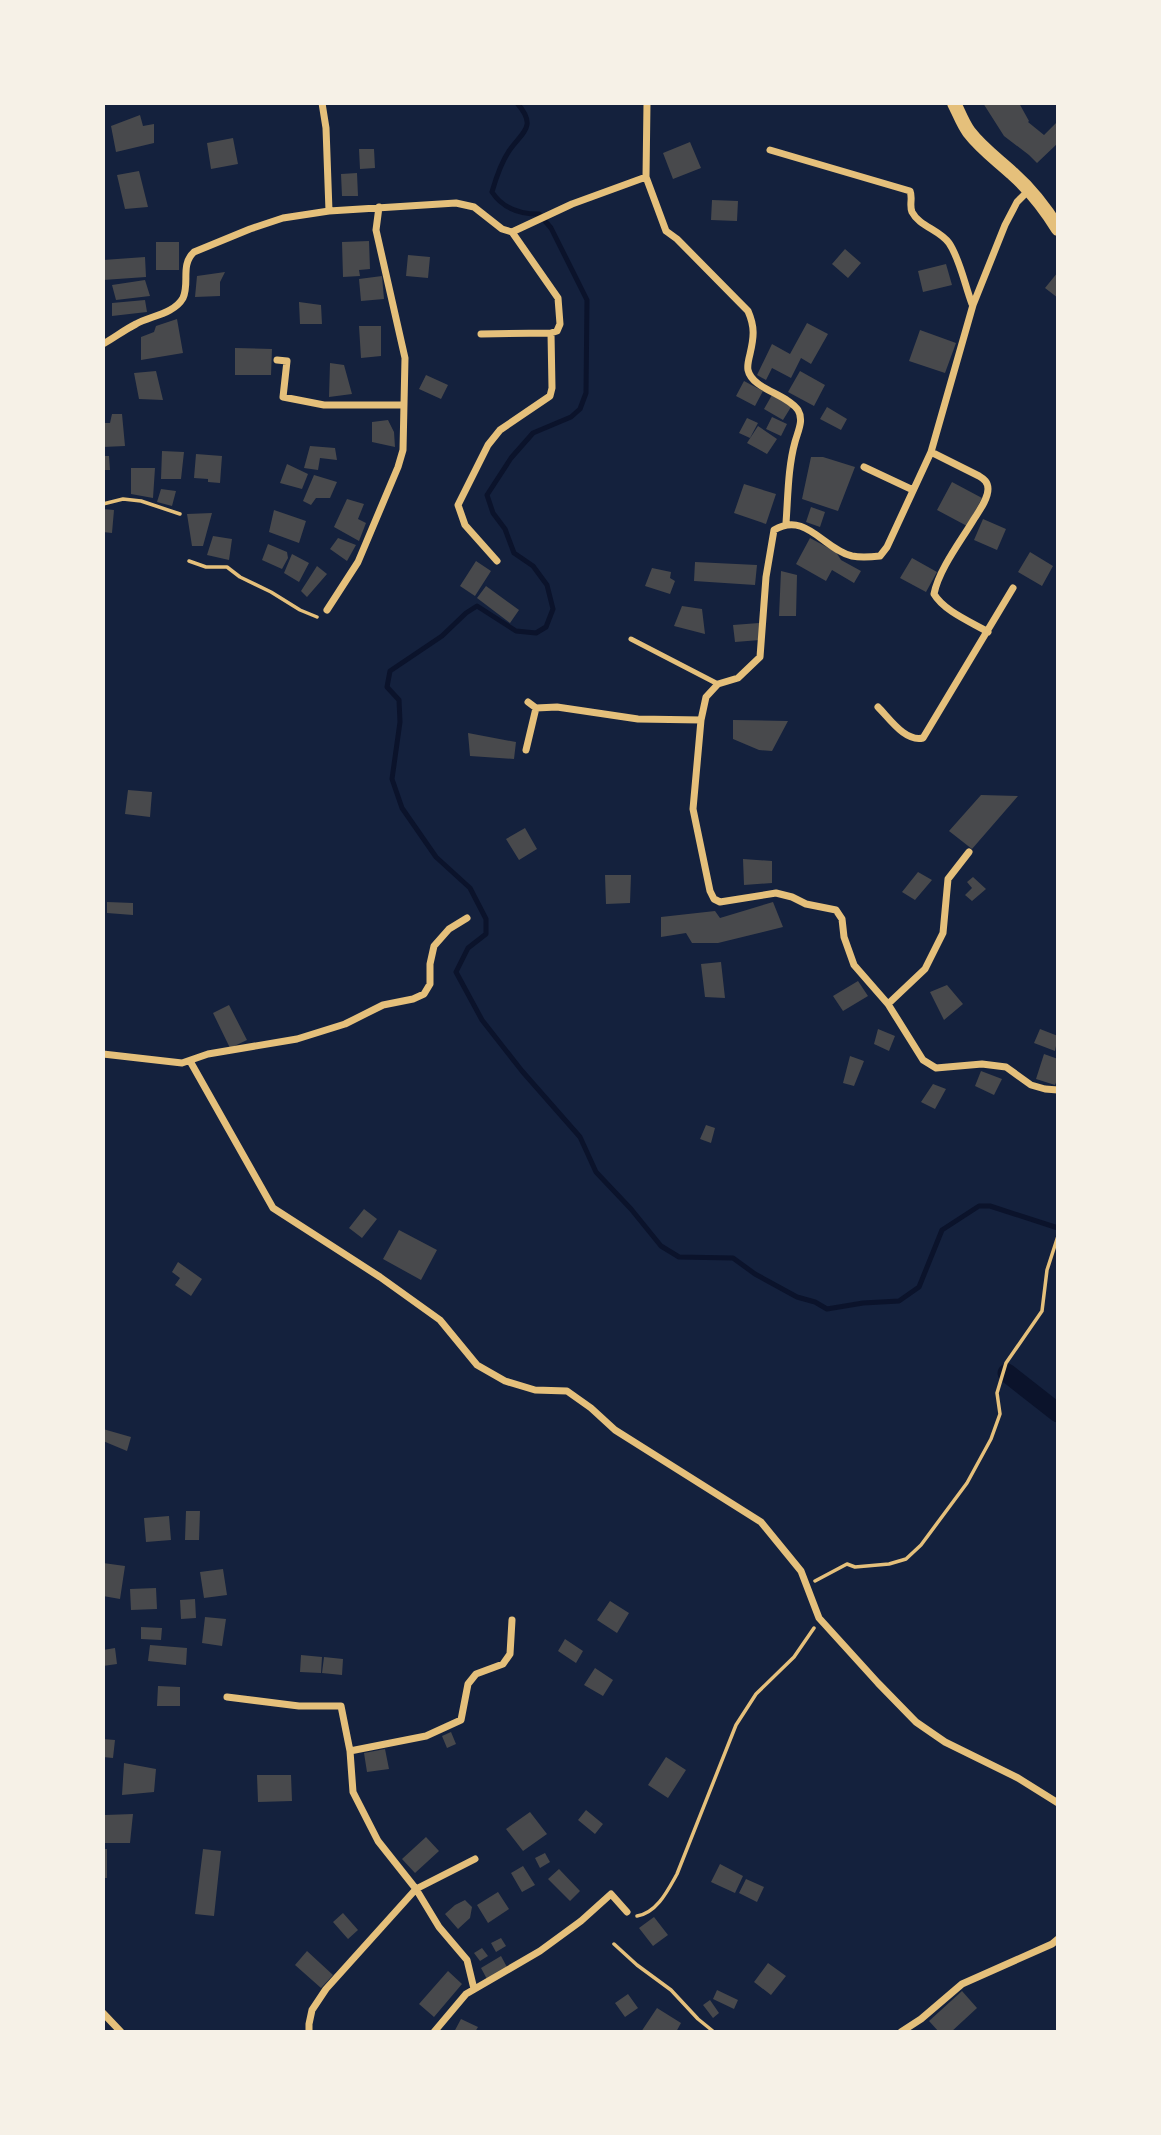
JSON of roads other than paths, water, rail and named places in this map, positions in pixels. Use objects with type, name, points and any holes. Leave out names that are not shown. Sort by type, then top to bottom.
[{"type":"main road","points":[[954,103],[969,131],[985,151],[1012,173],[1044,206],[1058,229]]},
{"type":"street","points":[[322,103],[326,128],[329,211]]},
{"type":"street","points":[[648,103],[646,177],[666,231],[748,311],[754,333],[748,370],[752,379],[792,403],[799,412],[801,421],[792,456],[786,523]]},
{"type":"street","points":[[770,150],[909,191],[913,213],[948,240],[973,305]]},
{"type":"street","points":[[512,232],[572,204],[646,177]]},
{"type":"street","points":[[1029,190],[1017,202],[1005,225],[973,305],[931,452],[887,547],[880,556],[850,556],[798,524],[786,523],[775,530],[766,577],[760,657],[738,678],[718,684],[706,697],[701,720],[693,809],[709,891],[714,899],[720,902],[775,893],[806,904],[835,910],[842,919],[844,937],[855,965],[888,1004],[923,1060],[936,1068],[982,1064],[1006,1068],[1031,1085],[1058,1090]]},
{"type":"street","points":[[103,344],[181,302],[186,265],[189,256],[194,252],[250,229],[283,218],[329,211],[456,203],[474,207],[502,229],[512,232],[558,298],[560,324],[557,331],[481,334]]},
{"type":"street","points":[[327,610],[352,573],[403,450],[405,358],[376,230],[379,207]]},
{"type":"street","points":[[497,561],[464,525],[458,505],[488,445],[500,430],[550,396],[551,333]]},
{"type":"street","points":[[278,360],[287,361],[283,397],[324,405],[404,405]]},
{"type":"street","points":[[931,452],[986,480],[988,485],[988,492],[948,563],[934,594],[946,607],[988,632]]},
{"type":"street","points":[[864,467],[913,490]]},
{"type":"street","points":[[878,706],[909,737],[916,740],[923,738],[1013,587]]},
{"type":"street","points":[[528,702],[536,708],[557,707],[638,719],[701,720]]},
{"type":"street","points":[[526,750],[536,708]]},
{"type":"street","points":[[888,1004],[925,970],[943,933],[948,879],[969,852]]},
{"type":"street","points":[[103,1054],[176,1063],[190,1061],[208,1054],[297,1040],[345,1024],[383,1005],[413,999],[424,994],[430,984],[434,946],[449,929],[467,918]]},
{"type":"street","points":[[190,1061],[273,1208],[380,1277],[440,1320],[477,1365],[505,1381],[535,1390],[567,1391],[615,1430],[761,1522],[802,1571],[819,1618],[916,1722],[945,1742],[1018,1779],[1058,1803]]},
{"type":"street","points":[[350,1751],[426,1736],[461,1720],[468,1684],[476,1674],[503,1664],[510,1654],[512,1620]]},
{"type":"street","points":[[227,1697],[299,1706],[341,1706],[350,1751],[353,1792],[378,1842],[416,1889],[439,1927],[467,1960],[474,1989]]},
{"type":"street","points":[[309,2032],[312,2010],[326,1989],[416,1889],[475,1859]]},
{"type":"street","points":[[434,2032],[466,1993],[540,1951],[581,1921],[611,1894],[627,1912]]},
{"type":"street","points":[[901,2032],[921,2019],[961,1984],[1058,1940]]},
{"type":"street","points":[[103,2013],[121,2032]]},
{"type":"lane","points":[[631,639],[718,684]]},
{"type":"waterway","points":[[517,103],[526,118],[526,129],[504,160],[492,192],[501,203],[512,209],[539,214],[551,228],[587,300],[586,393],[580,409],[571,417],[533,433],[511,458],[487,495],[493,513],[505,529],[514,553],[533,566],[547,585],[553,609],[546,627],[536,633],[516,631],[477,606],[442,636],[390,671],[387,687],[399,700],[400,722],[392,779],[402,808],[436,857],[470,888],[486,919],[486,934],[468,948],[456,972],[482,1020],[580,1137],[596,1172],[661,1246],[679,1257],[733,1258],[755,1274],[797,1297],[827,1309],[899,1301],[919,1287],[942,1230],[979,1206],[990,1206],[1058,1228]]},
{"type":"waterway","points":[[1007,1373],[1058,1413]]}]
